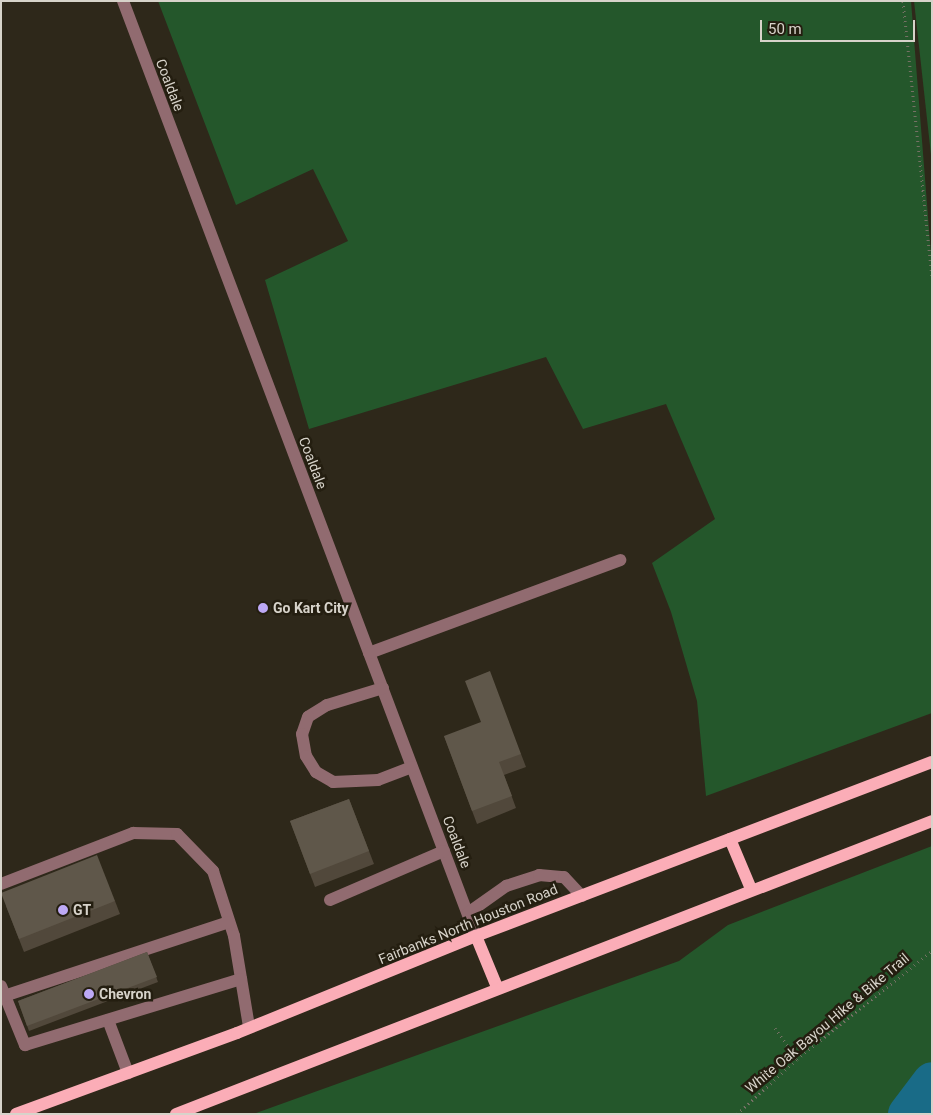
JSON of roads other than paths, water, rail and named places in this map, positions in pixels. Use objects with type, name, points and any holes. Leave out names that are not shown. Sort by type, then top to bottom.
[{"type":"main road","name":"Fairbanks North Houston Road","points":[[16,1114],[249,1027],[476,936],[932,762]]},
{"type":"main road","points":[[176,1114],[496,987],[932,820]]},
{"type":"main road","points":[[730,839],[751,889]]},
{"type":"main road","points":[[476,936],[496,987]]},
{"type":"lane","name":"Coaldale","points":[[123,1],[476,936]]},
{"type":"lane","points":[[369,653],[620,560]]},
{"type":"lane","points":[[382,688],[327,705],[308,717],[302,734],[306,756],[316,772],[333,782],[378,780],[412,767]]},
{"type":"lane","points":[[1,884],[133,833],[177,834],[213,871],[229,922],[249,1027]]},
{"type":"lane","points":[[330,900],[444,851]]},
{"type":"lane","points":[[468,913],[506,886],[539,875],[564,878],[582,896]]},
{"type":"lane","points":[[229,922],[2,993],[24,1045],[241,979]]},
{"type":"lane","points":[[108,1020],[128,1073]]},
{"type":"waterway","points":[[907,1114],[932,1081]]},
{"type":"place","name":"Go Kart City","points":[[263,608]]},
{"type":"place","name":"GT","points":[[63,910]]},
{"type":"place","name":"Chevron","points":[[89,994]]}]
